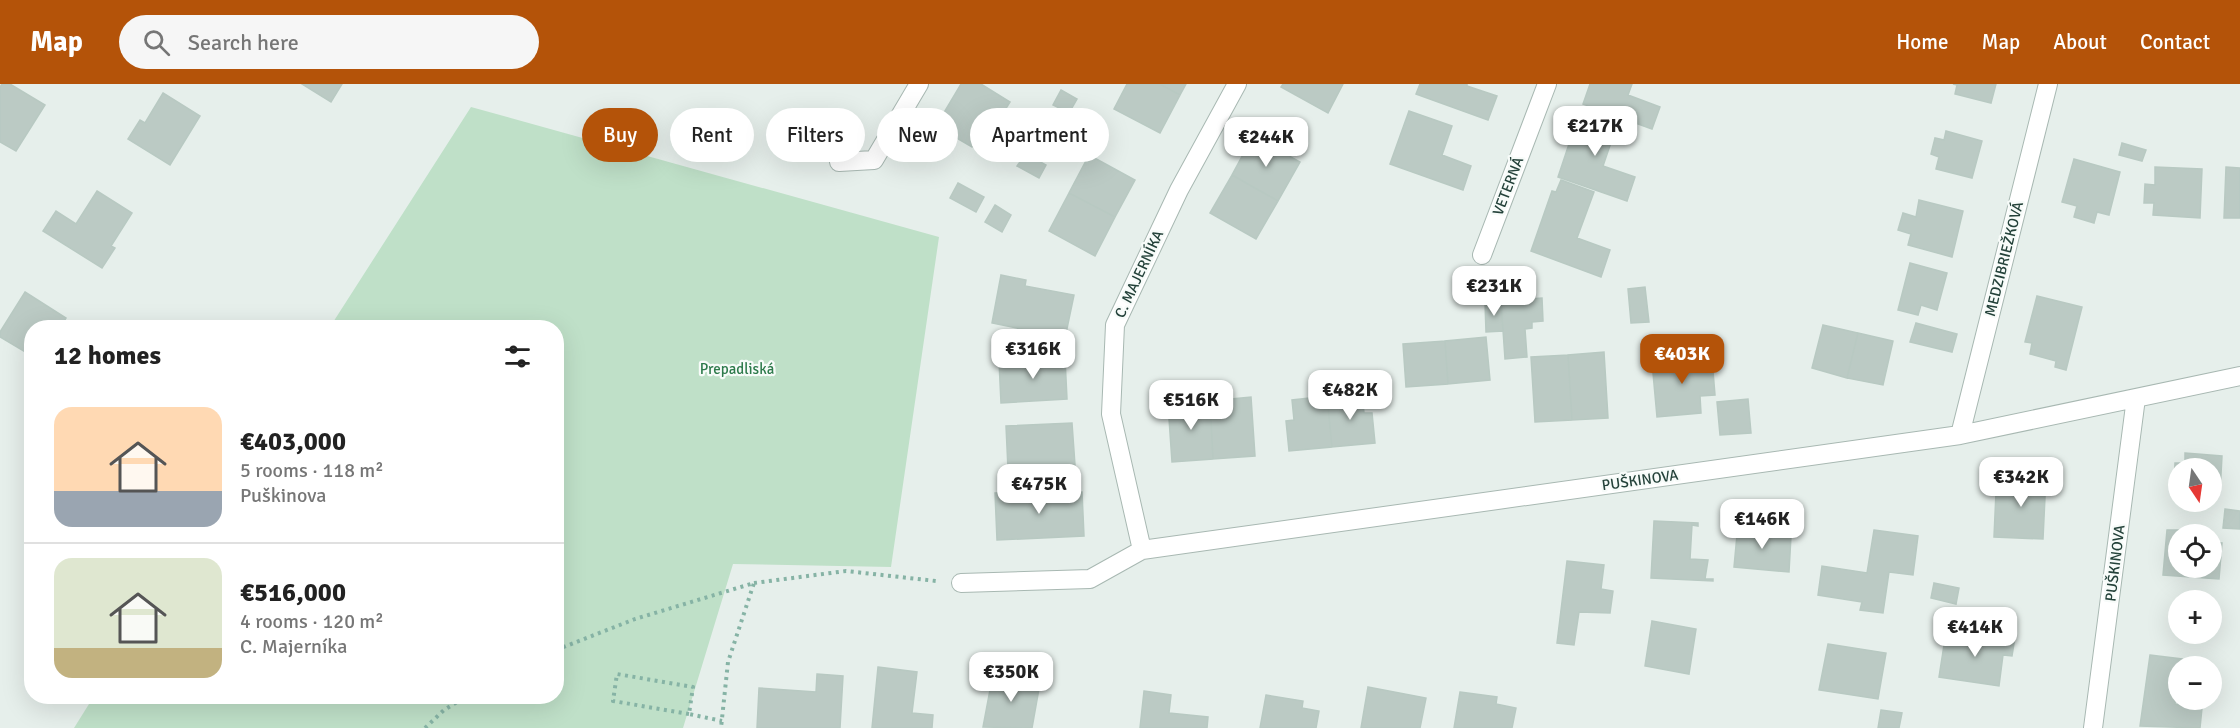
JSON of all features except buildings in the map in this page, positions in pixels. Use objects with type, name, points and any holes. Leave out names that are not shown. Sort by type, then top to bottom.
[{"type":"street","points":[[865,161],[874,160],[919,84]]},
{"type":"street","name":"C. MAJERNÍKA","points":[[1142,550],[1111,414],[1115,325],[1179,190],[1237,84]]},
{"type":"street","name":"VETERNÁ","points":[[1482,255],[1547,84]]},
{"type":"street","name":"MEDZIBRIEŽKOVÁ","points":[[1960,435],[2048,84]]},
{"type":"street","name":"PUŠKINOVA","points":[[1142,550],[1960,435],[2240,376]]},
{"type":"street","name":"PUŠKINOVA","points":[[2093,728],[2136,398]]},
{"type":"street","points":[[961,584],[1090,579],[1142,550]]},
{"type":"path","points":[[564,647],[635,619],[753,583],[846,571],[961,584]]},
{"type":"path","points":[[721,728],[728,662],[753,583]]},
{"type":"path","points":[[689,714],[693,687],[617,674],[613,701],[722,721]]},
{"type":"path","points":[[425,728],[454,704]]},
{"type":"green space","name":"Prepadliská","points":[[471,107],[582,138],[582,162],[658,162],[658,159],[939,237],[891,567],[733,564],[683,728],[74,728],[89,704],[564,704],[564,320],[334,320]]}]
